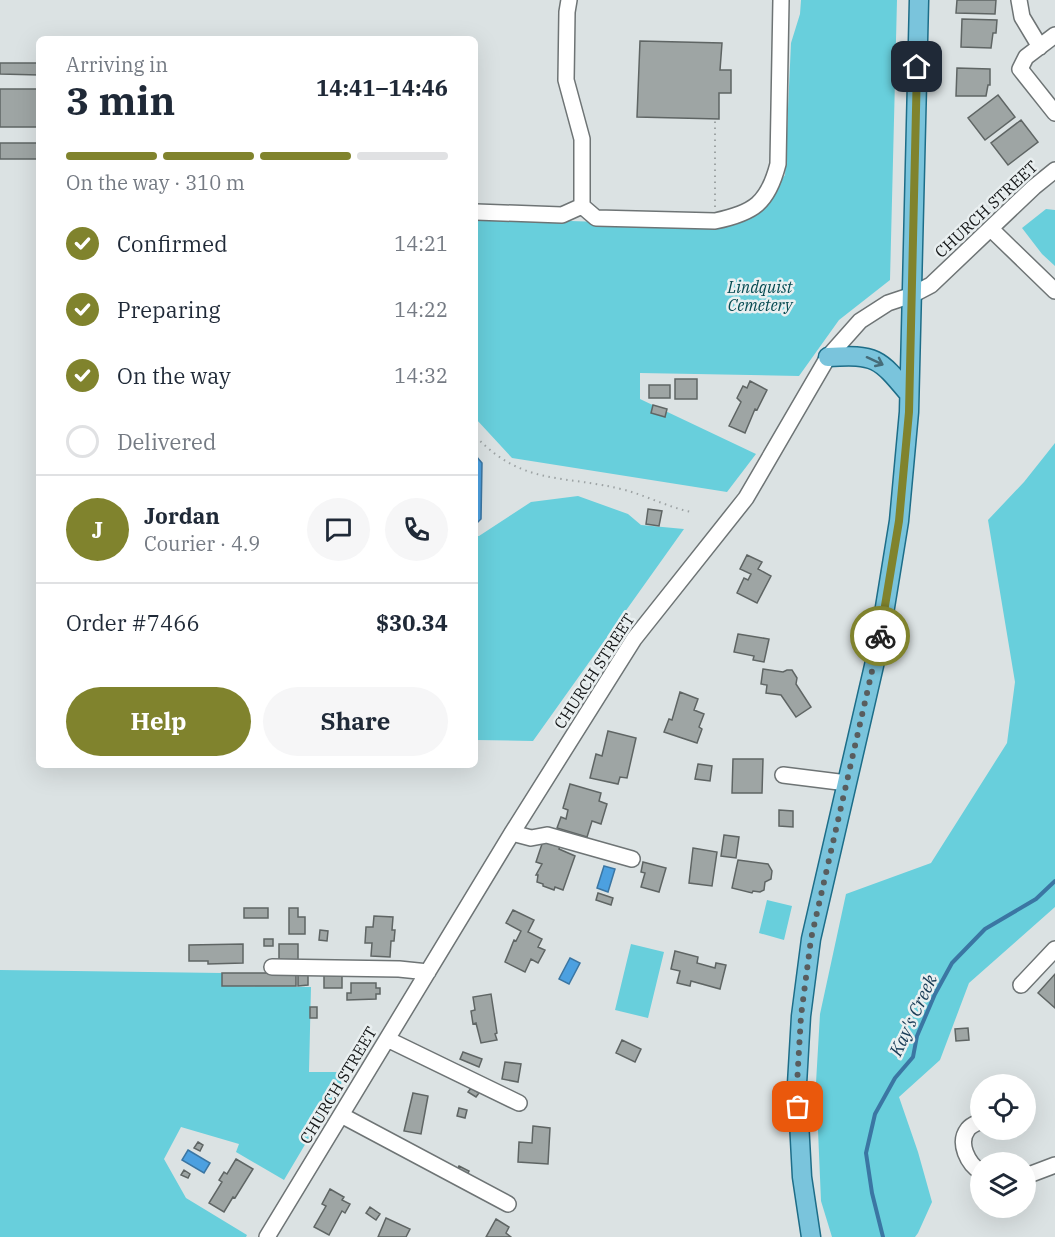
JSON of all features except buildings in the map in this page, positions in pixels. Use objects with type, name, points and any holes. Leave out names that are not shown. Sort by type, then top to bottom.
[{"type":"main road","points":[[811,1237],[802,1178],[797,1084],[801,1016],[811,939],[879,644],[899,521],[909,394],[919,0]]},
{"type":"main road","points":[[828,357],[866,357],[887,367],[909,394]]},
{"type":"street","points":[[569,0],[566,80],[582,139],[582,206],[596,218],[715,221],[735,217],[750,210],[761,201],[773,184],[778,164],[781,0]]},
{"type":"street","points":[[1019,0],[1022,17],[1040,46]]},
{"type":"street","points":[[1055,35],[1026,57],[1020,69],[1055,113]]},
{"type":"street","name":"CHURCH STREET","points":[[267,1237],[512,833],[634,639],[746,498],[828,357],[860,321],[888,303],[912,295],[931,285],[1055,171]]},
{"type":"street","points":[[478,212],[562,215],[582,206]]},
{"type":"street","points":[[991,229],[1055,291]]},
{"type":"street","points":[[783,775],[847,783]]},
{"type":"street","points":[[512,833],[531,838],[547,835],[632,859]]},
{"type":"street","points":[[1021,985],[1055,949]]},
{"type":"street","points":[[272,967],[399,969],[428,972]]},
{"type":"street","points":[[387,1040],[519,1103]]},
{"type":"street","points":[[341,1115],[508,1204]]},
{"type":"street","points":[[970,1127],[964,1139],[964,1148],[970,1160]]},
{"type":"street","points":[[1036,1172],[1055,1165]]},
{"type":"path","points":[[715,221],[716,118]]},
{"type":"path","points":[[478,439],[487,449],[513,467],[536,475],[623,490],[691,512]]},
{"type":"green space","name":"Lindquist Cemetery","points":[[801,0],[897,0],[890,280],[839,320],[799,376],[640,373],[640,399],[756,454],[727,492],[512,458],[478,421],[478,218],[725,226],[758,210],[785,175],[791,43],[800,14]]},
{"type":"green space","points":[[1046,209],[1055,210],[1055,266],[1042,254],[1022,228]]},
{"type":"green space","points":[[1055,443],[1055,907],[969,983],[940,1060],[899,1097],[932,1202],[918,1233],[915,1237],[832,1237],[821,1201],[816,1083],[820,1014],[846,894],[931,863],[1007,743],[1015,682],[988,520],[1024,482]]},
{"type":"green space","points":[[578,496],[628,514],[641,525],[684,529],[533,741],[478,740],[478,536],[531,502]]},
{"type":"green space","points":[[767,900],[792,906],[784,940],[759,933]]},
{"type":"green space","points":[[631,944],[664,952],[648,1018],[615,1010]]},
{"type":"green space","points":[[0,970],[222,973],[222,986],[311,987],[309,1072],[348,1072],[284,1180],[236,1152],[239,1144],[181,1127],[164,1159],[186,1198],[247,1235],[246,1237],[0,1237]]},
{"type":"shaded area","points":[[478,458],[482,463],[481,519],[478,522]]},
{"type":"shaded area","points":[[604,866],[615,869],[608,892],[597,888]]},
{"type":"shaded area","points":[[570,958],[580,963],[569,984],[559,979]]},
{"type":"shaded area","points":[[188,1150],[210,1163],[204,1173],[182,1160]]},
{"type":"waterway","name":"Kay's Creek","points":[[883,1237],[872,1193],[866,1153],[875,1114],[895,1078],[913,1057],[917,1036],[935,994],[952,963],[985,929],[1036,899],[1055,881]]},
{"type":"way so far","points":[[798,1107],[801,1016],[811,939],[880,636]]},
{"type":"route","points":[[880,636],[899,521],[909,412],[917,67]]}]
